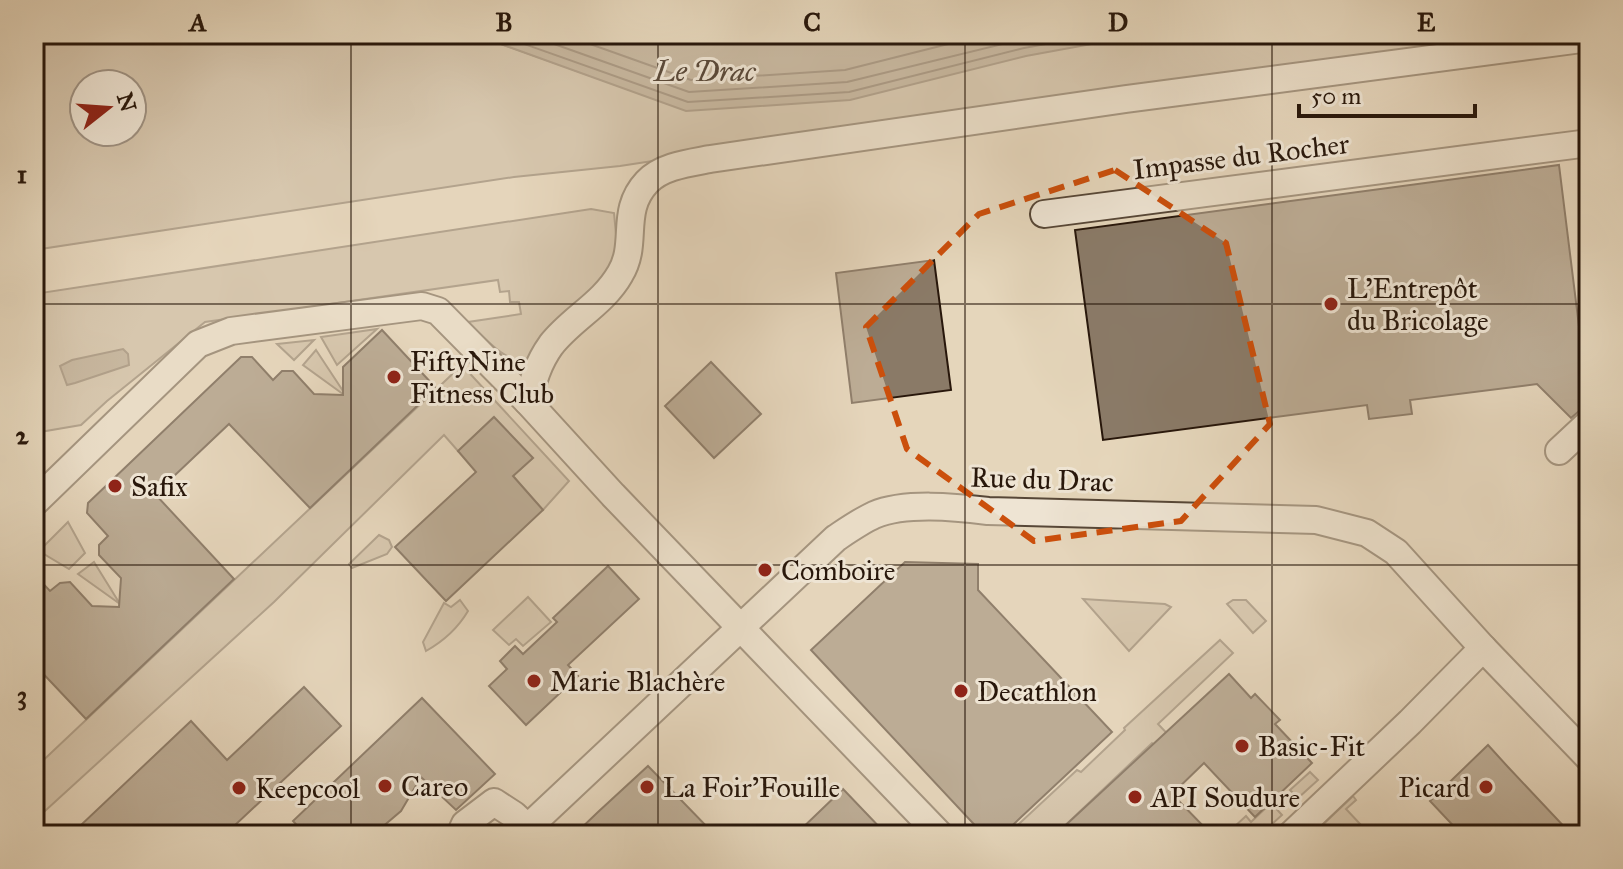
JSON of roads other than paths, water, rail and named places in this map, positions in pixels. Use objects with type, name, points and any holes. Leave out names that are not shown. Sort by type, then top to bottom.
[{"type":"street","points":[[528,402],[537,368],[553,343],[591,309],[621,273],[629,250],[630,209],[637,196],[648,180],[672,167],[1126,99],[1589,38]]},
{"type":"street","name":"Impasse du Rocher","points":[[1044,214],[1589,143]]},
{"type":"street","points":[[34,503],[198,344],[231,331],[422,306],[438,311],[940,835]]},
{"type":"street","points":[[1573,454],[1589,423]]},
{"type":"street","name":"Rue du Drac","points":[[524,831],[836,538],[875,515],[899,509],[954,507],[988,511],[1316,520],[1367,533],[1396,552],[1589,758]]},
{"type":"street","points":[[1291,835],[1483,648]]},
{"type":"street","points":[[460,835],[465,824],[494,802],[514,815],[524,831]]},
{"type":"water","name":"Le Drac","points":[[473,34],[1146,34],[1026,56],[850,100],[686,111]]},
{"type":"water","points":[[123,349],[128,354],[129,365],[67,385],[60,366],[72,360]]},
{"type":"place","name":"L'Entrepôt du Bricolage","points":[[1331,304]]},
{"type":"place","name":"FiftyNine Fitness Club","points":[[394,377]]},
{"type":"place","name":"Safix","points":[[115,486]]},
{"type":"place","name":"Comboire","points":[[765,570]]},
{"type":"place","name":"Marie Blachère","points":[[534,681]]},
{"type":"place","name":"Decathlon","points":[[961,691]]},
{"type":"place","name":"Basic-Fit","points":[[1242,746]]},
{"type":"place","name":"Careo","points":[[385,786]]},
{"type":"place","name":"La Foir'Fouille","points":[[647,787]]},
{"type":"place","name":"Picard","points":[[1486,787]]},
{"type":"place","name":"Keepcool","points":[[239,788]]},
{"type":"place","name":"API Soudure","points":[[1135,797]]}]
